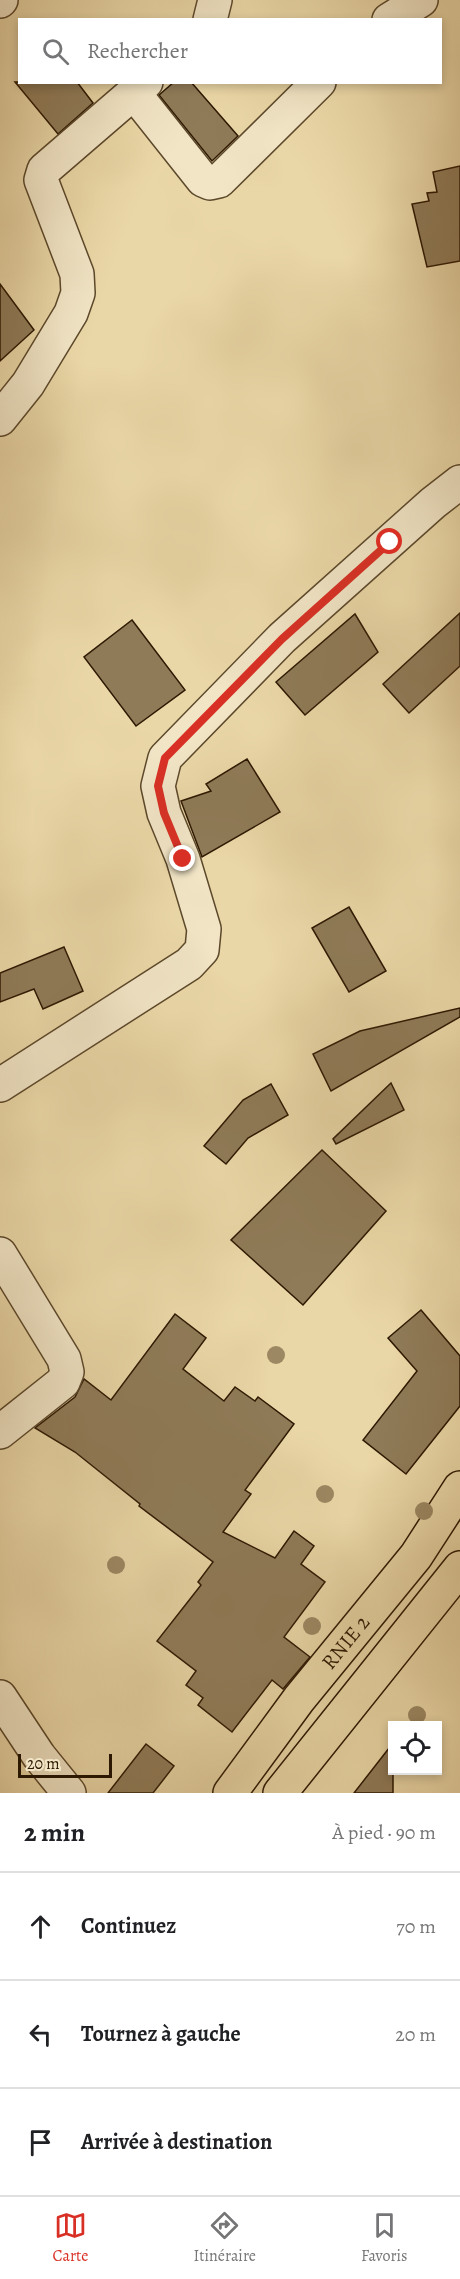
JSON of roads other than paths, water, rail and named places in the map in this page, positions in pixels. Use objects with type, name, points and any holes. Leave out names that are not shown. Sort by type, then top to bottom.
[{"type":"highway","name":"RNIE 2","points":[[230,1793],[299,1699],[416,1556],[460,1488]]},
{"type":"highway","name":"RNIE 2","points":[[280,1793],[456,1581]]},
{"type":"street","points":[[210,18],[215,0]]},
{"type":"street","points":[[392,18],[421,0]]},
{"type":"street","points":[[0,419],[28,384],[71,313],[78,292],[78,274],[41,180],[44,170],[140,88],[203,180],[210,183],[219,181],[317,84]]},
{"type":"street","points":[[0,1085],[189,964],[202,950],[204,928],[183,859],[164,813],[158,786],[165,758],[282,639],[433,503],[460,482]]},
{"type":"street","points":[[0,1254],[64,1359],[67,1372],[63,1382],[0,1432]]},
{"type":"street","points":[[0,1697],[39,1756],[69,1793]]}]
